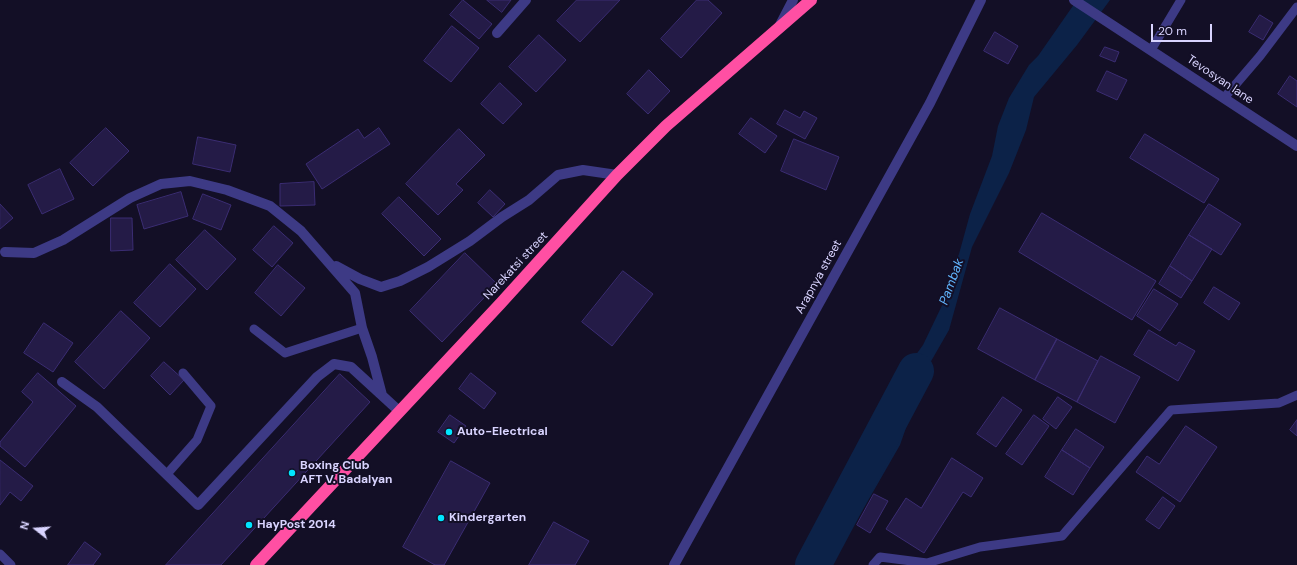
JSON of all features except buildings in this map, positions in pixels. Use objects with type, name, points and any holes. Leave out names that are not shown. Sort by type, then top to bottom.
[{"type":"highway","name":"Narekatsi street","points":[[258,564],[399,410],[501,303],[617,175],[666,126],[811,0]]},
{"type":"street","points":[[497,33],[526,0]]},
{"type":"street","points":[[778,29],[793,0]]},
{"type":"street","name":"Arapnya street","points":[[674,565],[930,103],[981,0]]},
{"type":"street","name":"Tevosyan lane","points":[[1074,0],[1130,35],[1297,146]]},
{"type":"street","points":[[328,261],[360,279],[381,287],[400,281],[428,267],[470,241],[502,217],[529,200],[558,175],[583,170],[617,175]]},
{"type":"street","points":[[5,252],[34,253],[63,240],[130,198],[162,184],[190,182],[227,190],[270,206],[301,231],[355,293],[362,328],[372,356],[382,395]]},
{"type":"street","points":[[62,382],[97,407],[198,505],[317,377],[334,364],[351,367],[399,410]]},
{"type":"lane","points":[[1151,50],[1181,0]]},
{"type":"lane","points":[[1224,98],[1260,56],[1297,7]]},
{"type":"lane","points":[[254,329],[285,353],[362,328]]},
{"type":"lane","points":[[167,474],[197,440],[211,406],[183,373]]},
{"type":"lane","points":[[873,565],[880,557],[927,563],[980,546],[1062,536],[1171,410],[1279,403],[1297,395]]},
{"type":"lane","points":[[0,554],[11,565]]},
{"type":"water","points":[[1077,0],[1110,0],[1077,45],[1034,97],[1026,130],[1009,173],[972,247],[949,330],[926,370],[900,445],[831,565],[798,565],[821,532],[831,506],[849,489],[859,474],[871,461],[892,422],[902,374],[923,345],[947,295],[954,265],[959,254],[970,214],[992,156],[998,126],[1009,98],[1029,65],[1038,56]]},
{"type":"waterway","name":"Pambak","points":[[813,565],[916,371]]},
{"type":"place","name":"Auto-Electrical","points":[[449,432]]},
{"type":"place","name":"Boxing Club AFT V. Badalyan","points":[[292,473]]},
{"type":"place","name":"Kindergarten","points":[[441,518]]},
{"type":"place","name":"HayPost 2014","points":[[249,525]]}]
